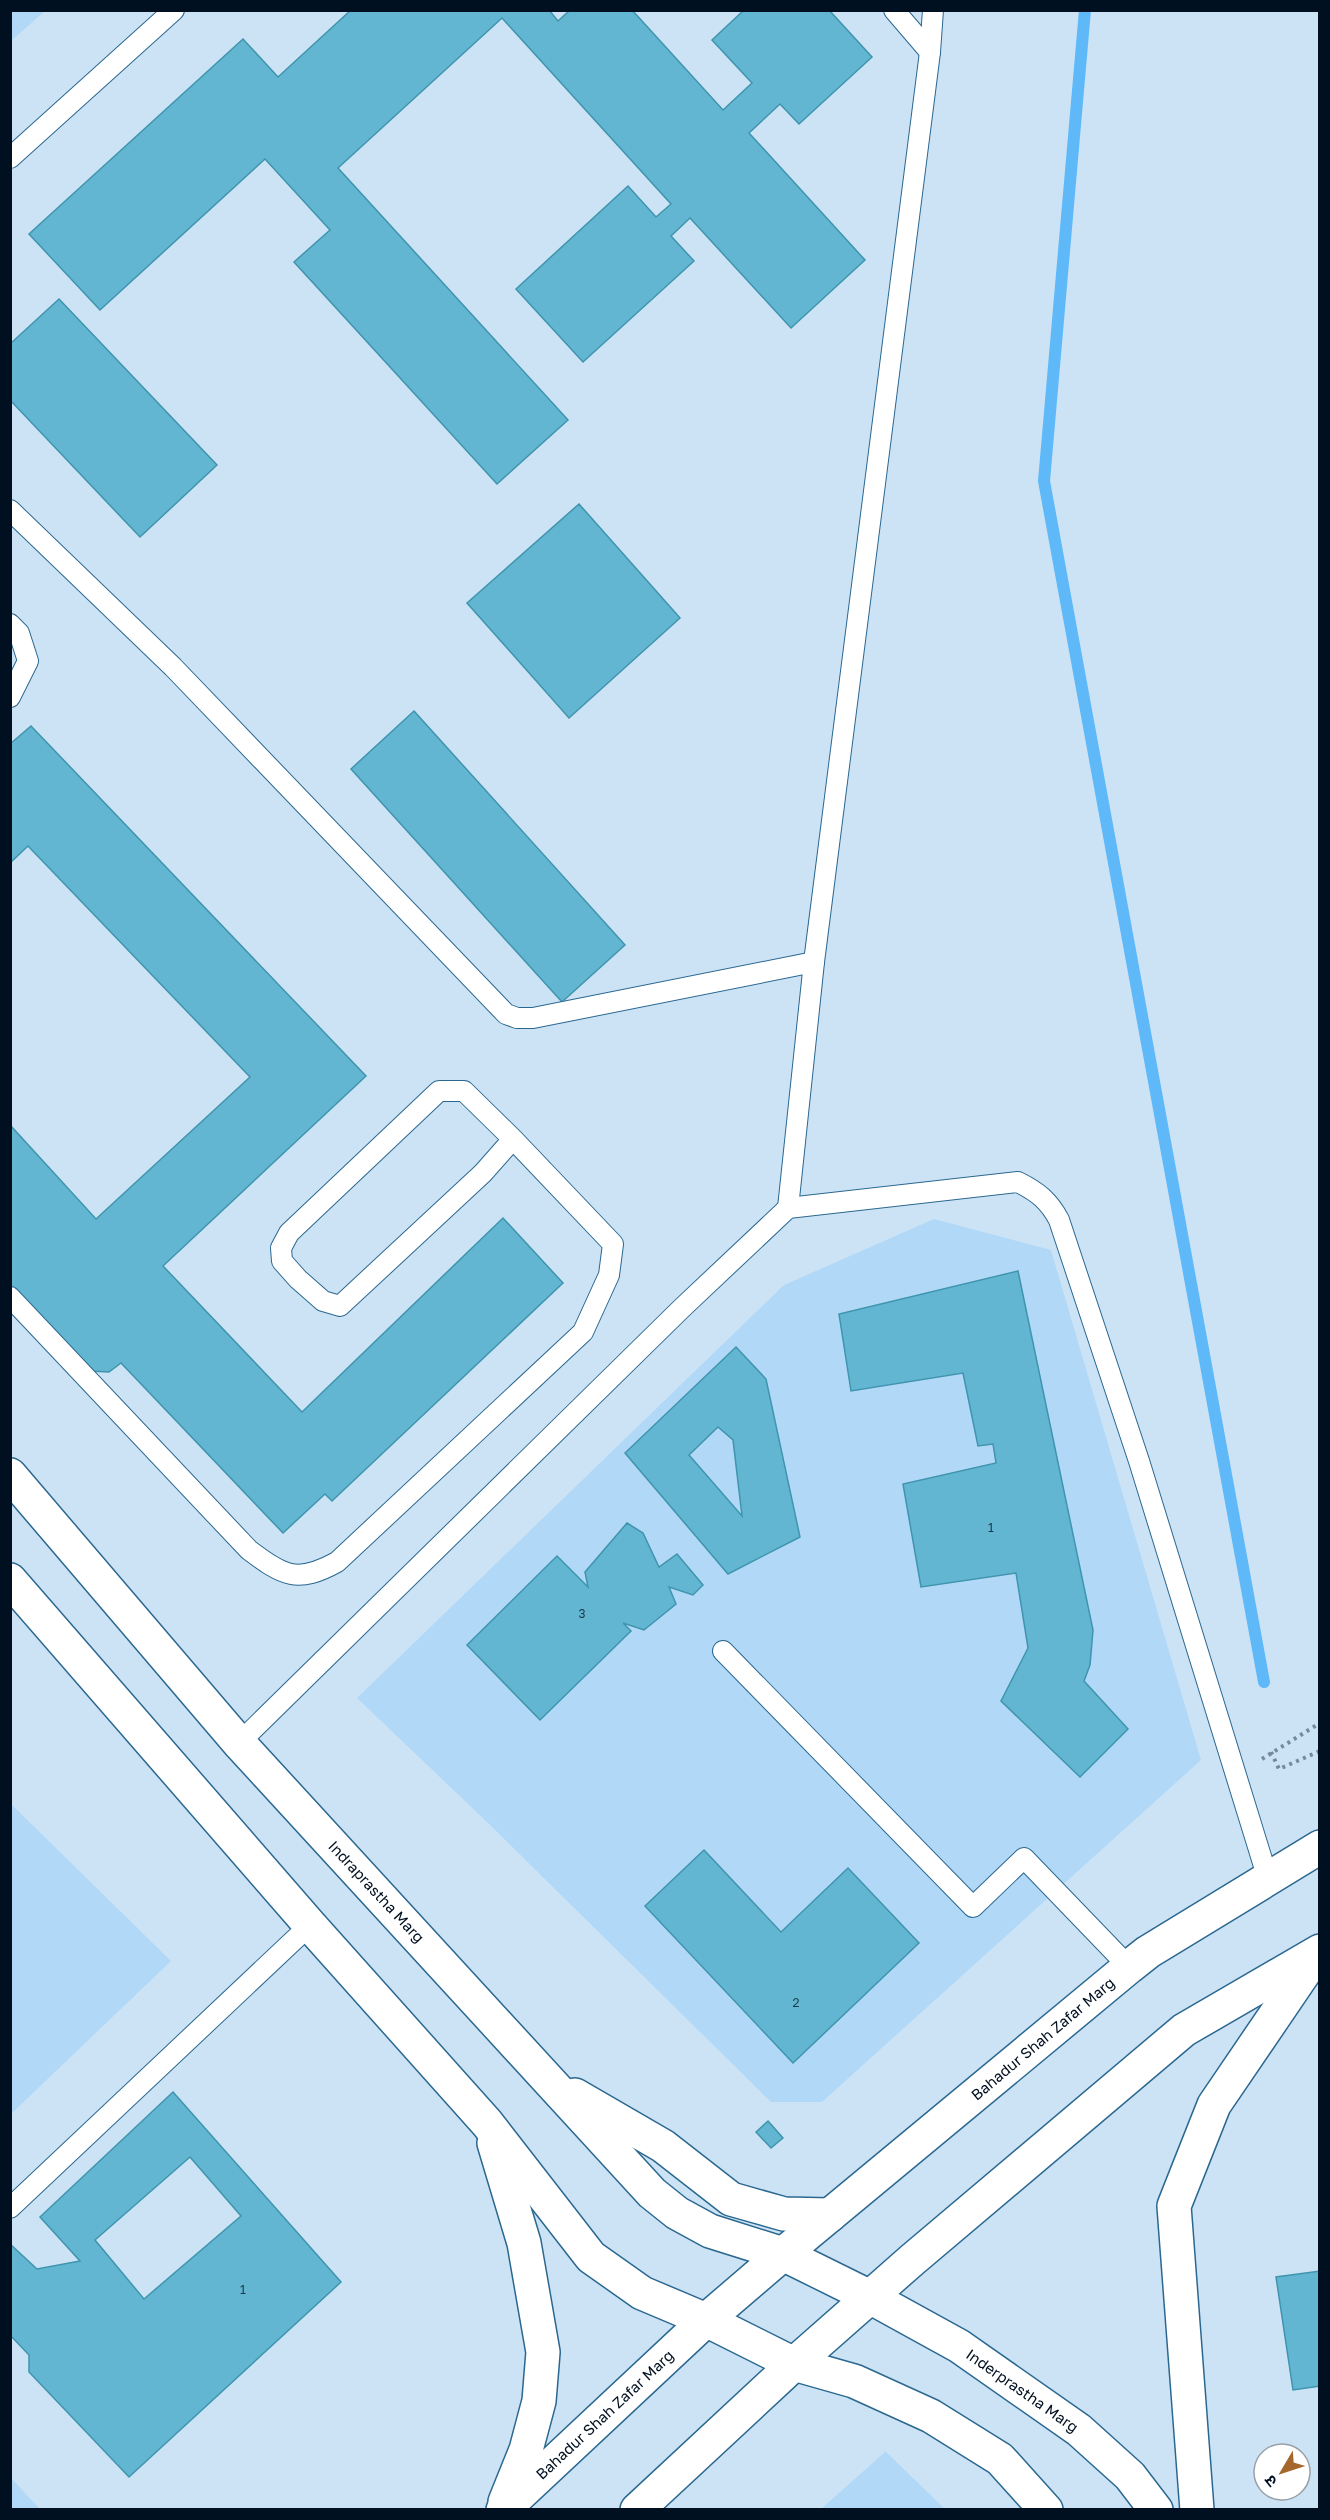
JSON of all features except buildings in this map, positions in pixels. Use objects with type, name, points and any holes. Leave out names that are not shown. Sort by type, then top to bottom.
[{"type":"main road","name":"Indraprastha Marg","points":[[10,1475],[239,1743],[652,2193],[676,2213],[710,2231],[783,2254]]},
{"type":"main road","points":[[10,1580],[310,1926],[487,2123],[591,2257],[642,2293],[706,2320],[794,2364],[854,2380],[931,2416],[1000,2459],[1046,2510]]},
{"type":"main road","name":"Bahadur Shah Zafar Marg","points":[[502,2510],[706,2320],[1129,1967],[1148,1952],[1320,1847]]},
{"type":"main road","points":[[637,2510],[794,2364],[967,2211],[1184,2030],[1319,1951]]},
{"type":"main road","points":[[1197,2510],[1174,2206],[1214,2105],[1319,1951]]},
{"type":"main road","points":[[547,2078],[663,2146],[731,2199],[784,2214],[830,2215]]},
{"type":"main road","points":[[487,2123],[524,2243],[543,2352],[539,2401],[526,2450],[502,2510]]},
{"type":"main road","name":"Inderprastha Marg","points":[[783,2254],[870,2297],[959,2346],[1079,2430],[1130,2476],[1156,2510]]},
{"type":"lane","points":[[10,158],[174,10]]},
{"type":"lane","points":[[894,10],[930,52]]},
{"type":"lane","points":[[788,1208],[814,962],[930,52],[933,10]]},
{"type":"lane","points":[[10,510],[173,667],[506,1014],[517,1018],[532,1018],[814,962]]},
{"type":"lane","points":[[10,624],[20,633],[28,661],[10,697]]},
{"type":"lane","points":[[10,1297],[249,1550],[269,1565],[298,1577],[337,1562],[582,1332],[609,1275],[613,1244],[513,1139],[464,1090],[439,1091],[289,1233],[281,1248],[282,1261],[298,1279],[322,1301],[340,1306],[483,1173],[513,1139]]},
{"type":"lane","points":[[239,1743],[665,1325],[788,1208],[1018,1182],[1037,1191],[1051,1204],[1059,1220],[1139,1461],[1268,1879]]},
{"type":"lane","points":[[723,1651],[973,1907],[1024,1858],[1129,1967]]},
{"type":"lane","points":[[10,2208],[310,1926]]},
{"type":"path","points":[[1256,1763],[1320,1723]]},
{"type":"path","points":[[1271,1752],[1279,1769],[1320,1751]]},
{"type":"shaded area","points":[[11,10],[45,10],[45,11],[11,41]]},
{"type":"shaded area","points":[[934,1219],[1051,1250],[1201,1760],[822,2102],[771,2102],[488,1823],[357,1698],[784,1285]]},
{"type":"shaded area","points":[[11,1804],[171,1961],[11,2114]]},
{"type":"shaded area","points":[[885,2452],[945,2509],[821,2509]]},
{"type":"shaded area","points":[[11,2478],[40,2509],[11,2509]]},
{"type":"waterway","points":[[1085,10],[1044,481],[1264,1682]]}]
